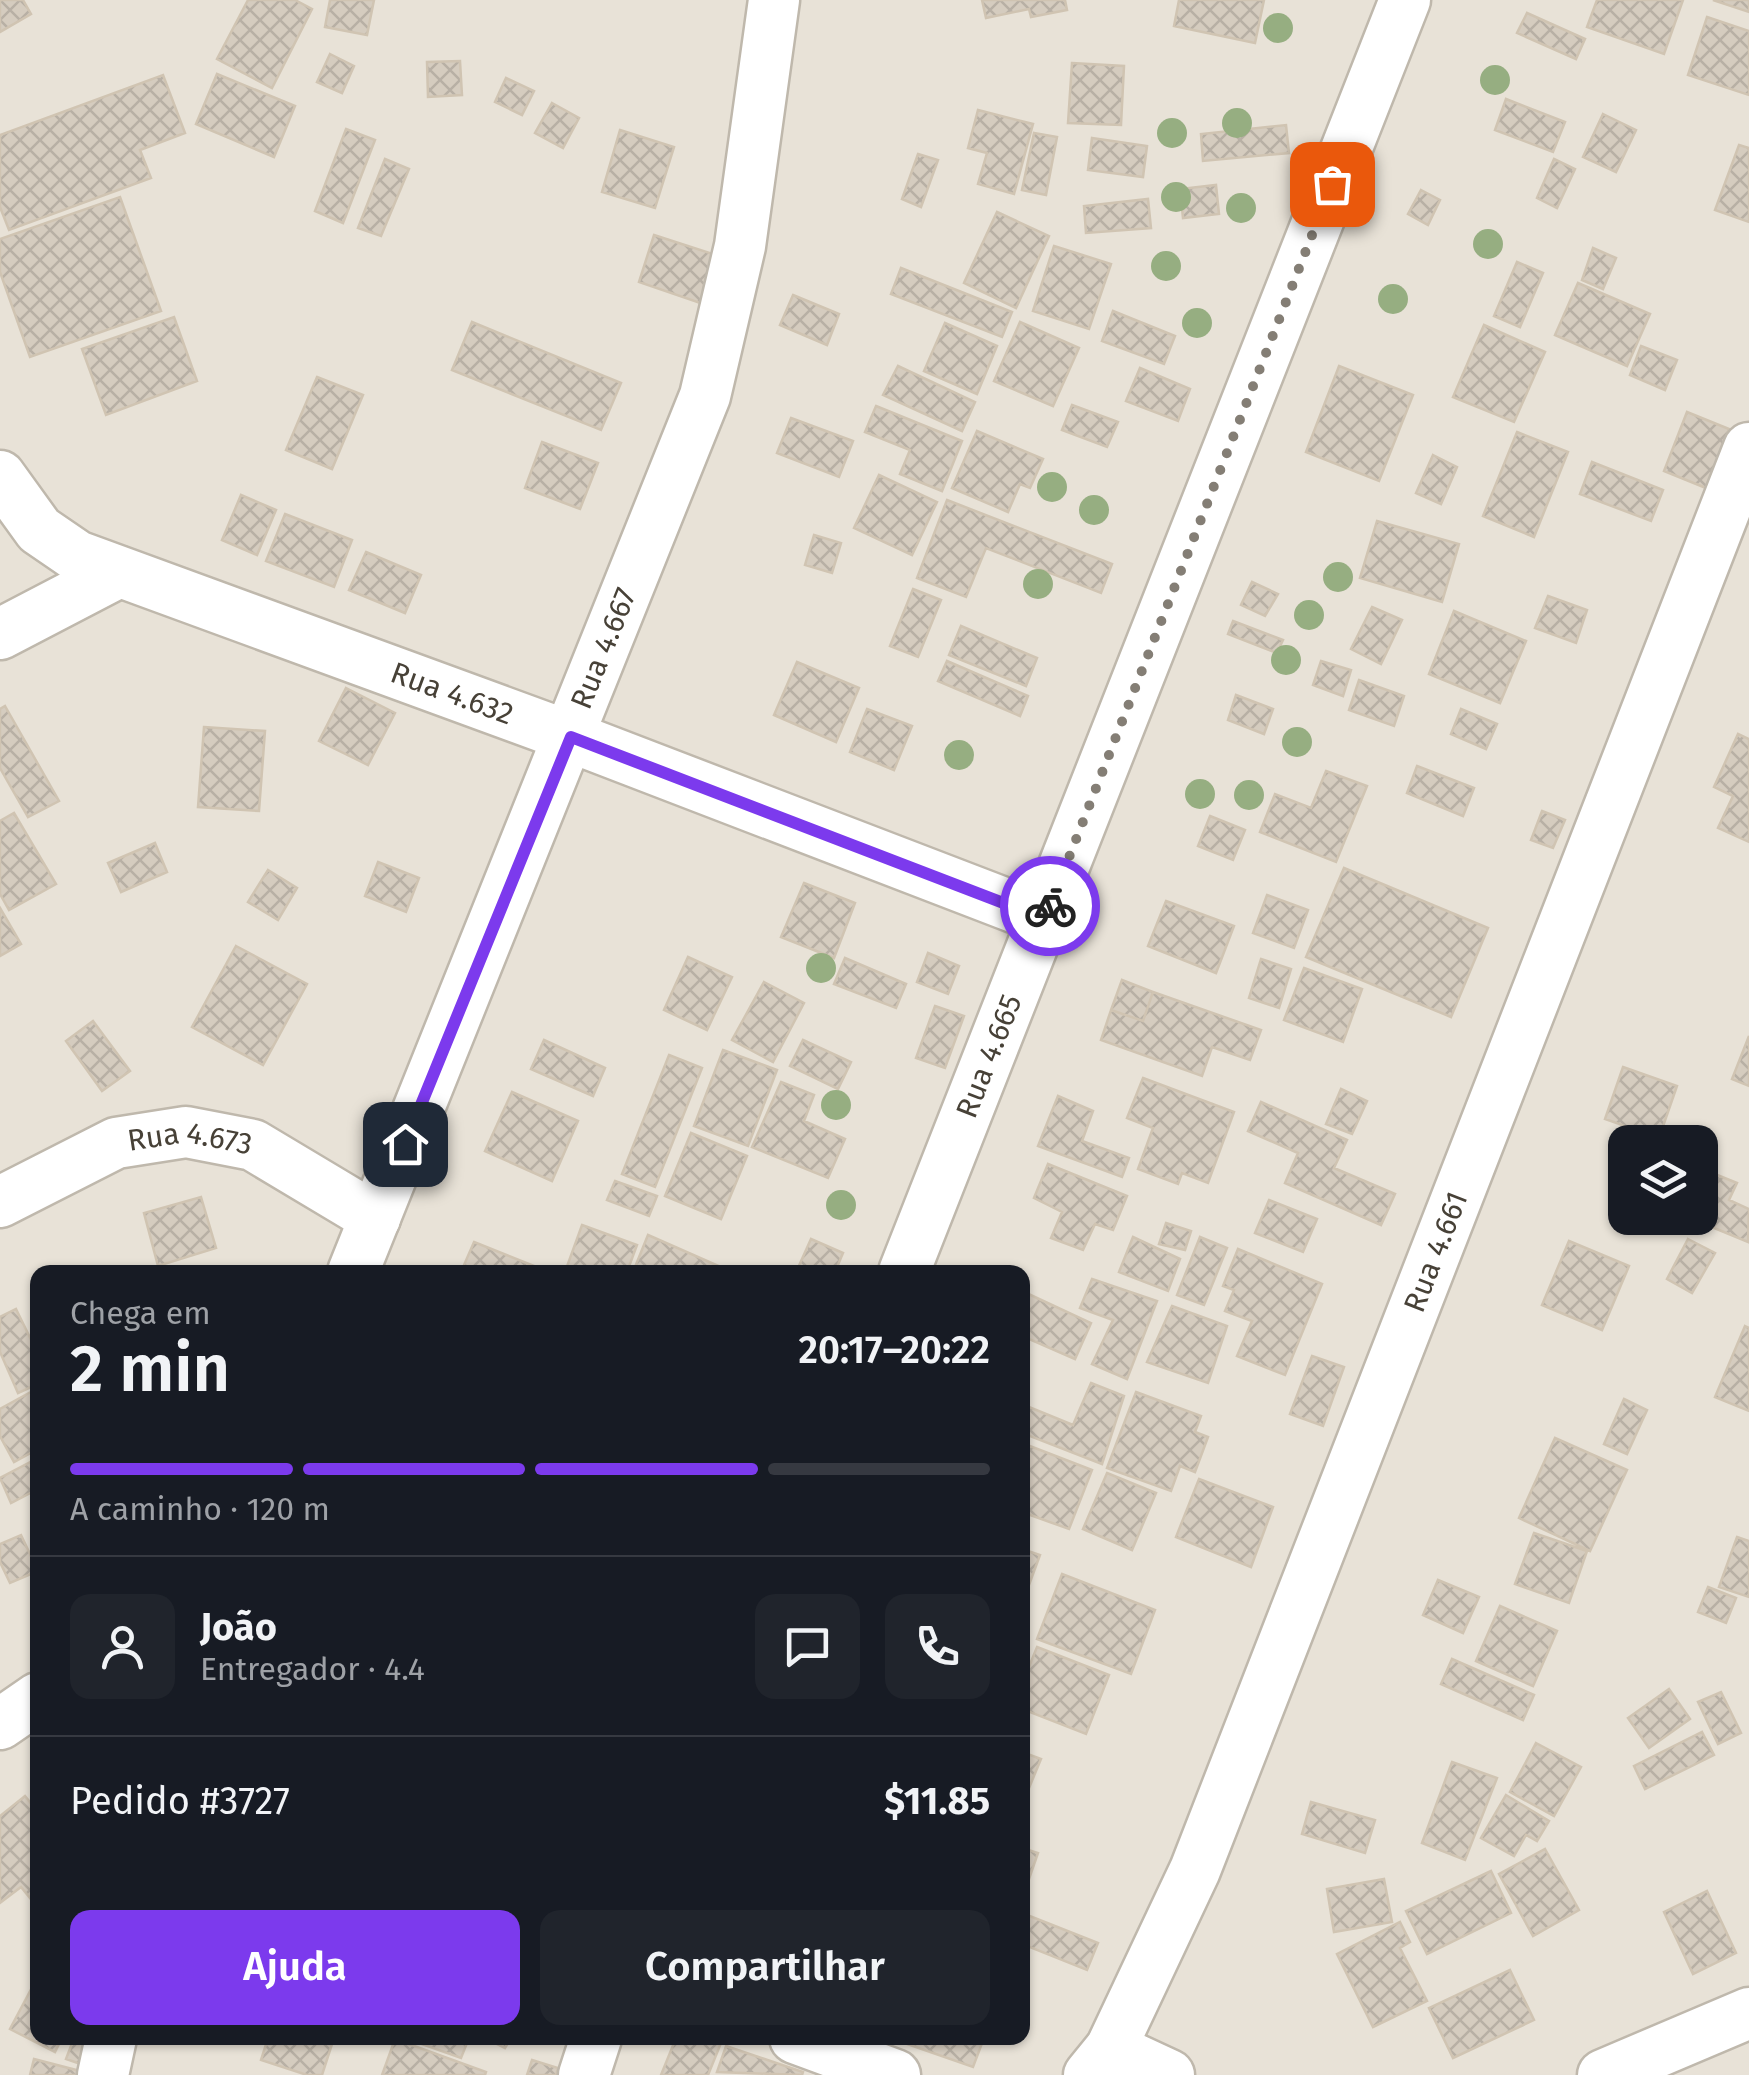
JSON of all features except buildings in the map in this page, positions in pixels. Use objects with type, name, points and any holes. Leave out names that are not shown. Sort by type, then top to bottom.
[{"type":"street","name":"Rua 4.667","points":[[357,1265],[705,396],[740,246],[774,0]]},
{"type":"street","name":"Rua 4.665","points":[[907,1265],[1404,0]]},
{"type":"street","name":"Rua 4.661","points":[[1100,2062],[1196,1870],[1749,448]]},
{"type":"street","name":"Rua 4.632","points":[[0,476],[39,530],[77,556],[571,737],[1045,919]]},
{"type":"street","points":[[0,634],[118,572]]},
{"type":"street","name":"Rua 4.673","points":[[0,1202],[116,1142],[186,1132],[253,1145],[375,1218]]},
{"type":"street","points":[[0,1724],[30,1703]]},
{"type":"street","points":[[1603,2075],[1749,2013]]},
{"type":"street","points":[[104,2075],[109,2045]]},
{"type":"street","points":[[584,2075],[594,2045]]},
{"type":"street","points":[[814,2045],[896,2075]]},
{"type":"street","points":[[1100,2062],[1169,2075]]},
{"type":"shaded area","points":[[0,0],[1749,0],[1749,2075],[0,2075]]},
{"type":"way so far","points":[[1050,906],[1332,184]]},
{"type":"route","points":[[405,1144],[571,737],[1045,919],[1050,906]]}]
